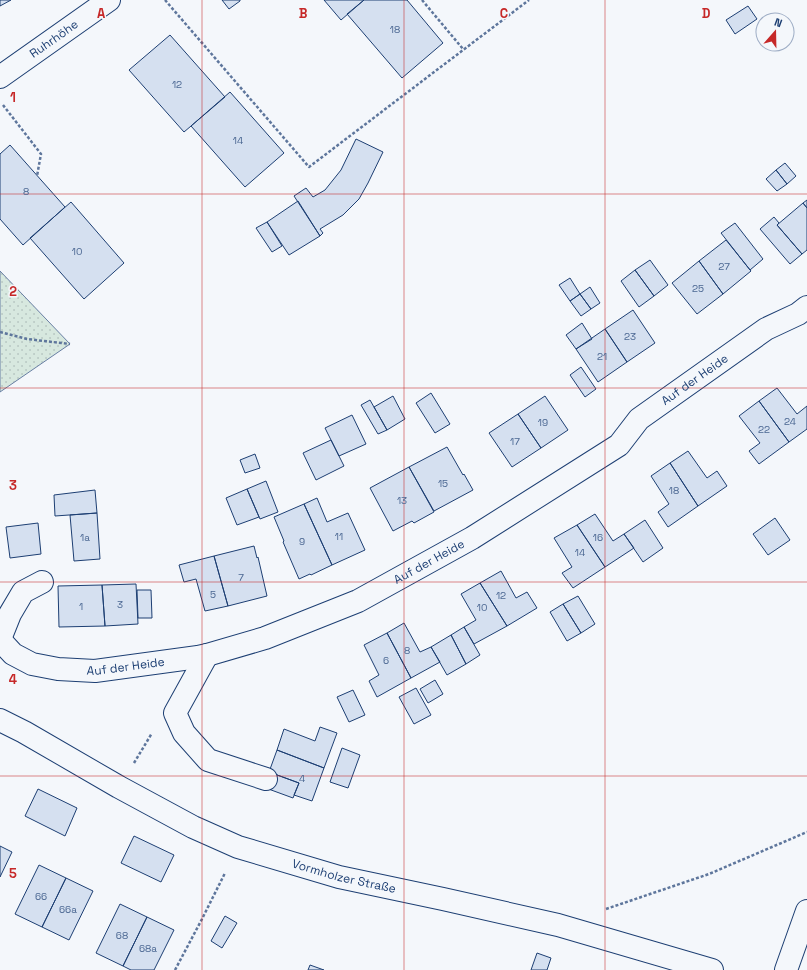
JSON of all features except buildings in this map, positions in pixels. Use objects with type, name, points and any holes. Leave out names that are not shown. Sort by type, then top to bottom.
[{"type":"street","name":"Ruhrhöhe","points":[[0,77],[109,0]]},
{"type":"street","name":"Auf der Heide","points":[[0,640],[13,654],[32,664],[58,670],[96,671],[207,655],[265,638],[358,601],[472,538],[618,445],[638,419],[766,329],[798,314],[807,306]]},
{"type":"street","points":[[0,640],[10,614],[23,592],[42,582]]},
{"type":"street","points":[[207,655],[175,713],[184,733],[208,760],[266,779]]},
{"type":"street","name":"Vormholzer Straße","points":[[0,720],[193,827],[238,847],[339,877],[558,925],[712,970]]},
{"type":"street","points":[[786,970],[807,910]]},
{"type":"path","points":[[164,0],[309,167],[529,0]]},
{"type":"path","points":[[422,0],[463,49]]},
{"type":"path","points":[[0,102],[41,154],[37,176]]},
{"type":"path","points":[[0,332],[27,339],[70,344]]},
{"type":"path","points":[[146,743],[151,734]]},
{"type":"path","points":[[601,910],[709,874],[807,832]]},
{"type":"path","points":[[175,970],[238,847]]},
{"type":"shaded area","points":[[0,271],[70,344],[0,392]]}]
